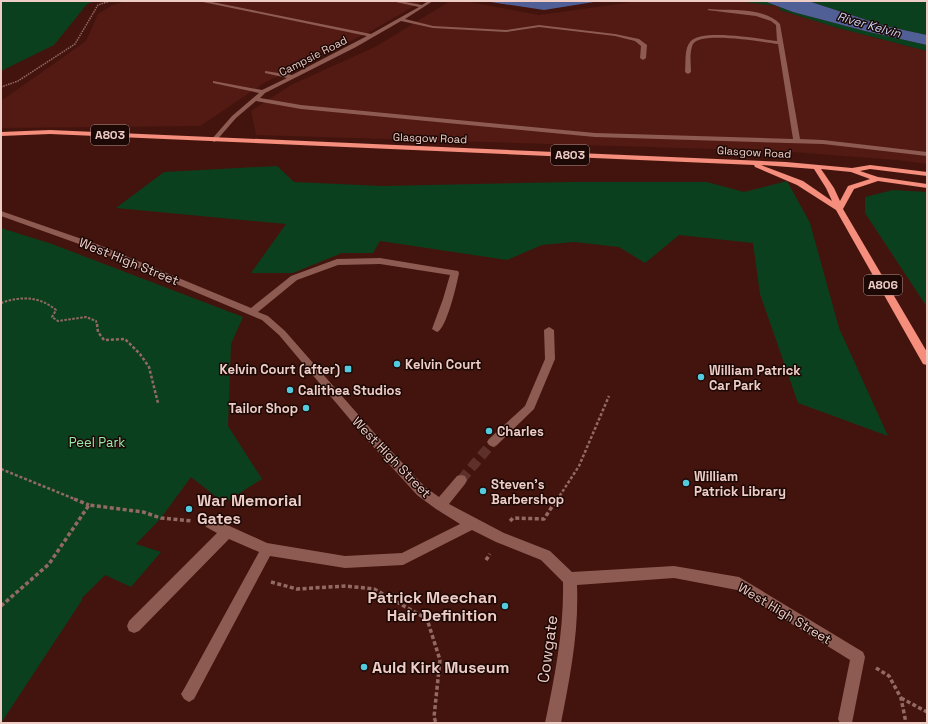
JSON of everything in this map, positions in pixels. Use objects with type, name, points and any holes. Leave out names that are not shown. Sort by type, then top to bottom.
[{"type":"main road","name":"Glasgow Road","points":[[3,135],[50,132],[747,163],[852,170],[870,167],[927,174]]},
{"type":"main road","points":[[747,163],[800,183],[839,209],[851,188],[877,179]]},
{"type":"main road","name":"A806","points":[[816,167],[830,188],[839,209],[927,361]]},
{"type":"main road","name":"Glasgow Road","points":[[852,170],[877,179],[927,186]]},
{"type":"street","points":[[200,1],[373,36]]},
{"type":"street","points":[[393,1],[421,8]]},
{"type":"street","name":"Campsie Road","points":[[214,140],[234,117],[263,92],[373,36],[431,1]]},
{"type":"street","points":[[397,8],[421,8]]},
{"type":"street","points":[[709,10],[755,15],[771,19],[778,24],[797,141]]},
{"type":"street","points":[[401,20],[433,27],[506,31],[539,26],[615,34],[637,40],[644,44],[643,58]]},
{"type":"street","points":[[688,72],[690,46],[693,40],[697,38],[720,37],[780,43]]},
{"type":"street","points":[[267,72],[292,77]]},
{"type":"street","points":[[215,82],[263,92]]},
{"type":"street","points":[[255,99],[301,107],[595,135],[797,141],[927,154]]},
{"type":"street","name":"West High Street","points":[[1,213],[96,247],[265,318],[282,333],[373,439],[421,490],[440,505],[472,524],[500,538],[545,555],[570,579],[674,572],[739,584],[858,657]]},
{"type":"street","points":[[252,312],[294,278],[337,262],[380,261],[455,273],[437,329]]},
{"type":"street","points":[[493,442],[529,409],[550,359],[549,330]]},
{"type":"street","points":[[440,505],[461,480]]},
{"type":"street","points":[[210,523],[267,549],[345,562],[403,559],[472,524]]},
{"type":"street","points":[[134,626],[227,532]]},
{"type":"street","points":[[190,694],[267,549]]},
{"type":"street","name":"Cowgate","points":[[553,723],[562,676],[572,605],[570,579]]},
{"type":"street","points":[[846,719],[858,657]]},
{"type":"path","points":[[1,87],[18,81],[75,44],[98,5],[110,1]]},
{"type":"path","points":[[1,303],[16,297],[33,298],[50,304],[56,310],[52,317],[58,321],[86,317],[96,322],[98,332],[104,340],[125,340],[140,354],[149,367],[158,403]]},
{"type":"path","points":[[486,560],[513,518],[544,519],[579,466],[609,396]]},
{"type":"path","points":[[1,469],[89,505],[143,512],[161,518],[210,523]]},
{"type":"path","points":[[1,606],[49,564],[89,505]]},
{"type":"path","points":[[252,577],[297,589],[346,586],[374,589],[426,619],[440,660],[434,717],[436,723]]},
{"type":"path","points":[[858,657],[889,676],[900,698],[906,723]]},
{"type":"path","points":[[900,698],[927,712]]},
{"type":"shaded area","points":[[125,1],[423,1],[371,31],[264,83],[200,126],[1,128],[1,101],[86,41],[98,14],[111,6]]},
{"type":"shaded area","points":[[450,1],[464,1],[539,15],[640,1],[736,1],[779,6],[780,10],[838,28],[927,51],[927,164],[897,160],[780,151],[256,135],[251,111],[291,85],[377,46]]},
{"type":"green space","points":[[1,1],[96,1],[87,4],[54,45],[1,71]]},
{"type":"green space","points":[[736,1],[764,1],[777,6]]},
{"type":"green space","points":[[808,1],[927,1],[927,35],[885,26]]},
{"type":"green space","points":[[778,6],[793,12],[865,31],[927,45],[927,51],[838,28],[780,10]]},
{"type":"green space","points":[[277,166],[294,182],[382,186],[572,182],[707,182],[744,192],[787,181],[810,223],[839,328],[888,436],[798,403],[760,294],[753,243],[679,235],[645,263],[619,247],[574,242],[542,245],[507,260],[380,241],[373,253],[342,253],[293,273],[251,273],[286,224],[116,208],[164,172]]},
{"type":"green space","points":[[893,190],[927,192],[927,307],[865,213],[865,197]]},
{"type":"green space","name":"Peel Park","points":[[1,228],[52,244],[243,317],[231,344],[228,426],[262,479],[224,503],[191,477],[161,518],[136,544],[161,552],[131,587],[105,575],[82,598],[1,723]]},
{"type":"water","points":[[484,1],[600,1],[544,10]]},
{"type":"water","name":"River Kelvin","points":[[764,1],[808,1],[885,26],[927,35],[927,45],[865,31],[793,12]]},
{"type":"tunnel","points":[[461,480],[493,442]]},
{"type":"place","name":"Kelvin Court","points":[[397,364]]},
{"type":"place","name":"Kelvin Court (after)","points":[[348,369]]},
{"type":"place","name":"William Patrick Car Park","points":[[701,377]]},
{"type":"place","name":"Calithea Studios","points":[[290,390]]},
{"type":"place","name":"Tailor Shop","points":[[306,408]]},
{"type":"place","name":"Charles","points":[[489,431]]},
{"type":"place","name":"William Patrick Library","points":[[686,483]]},
{"type":"place","name":"Steven's Barbershop","points":[[483,491]]},
{"type":"place","name":"War Memorial Gates","points":[[189,509]]},
{"type":"place","name":"Patrick Meechan Hair Definition","points":[[505,606]]},
{"type":"place","name":"Auld Kirk Museum","points":[[364,667]]}]
